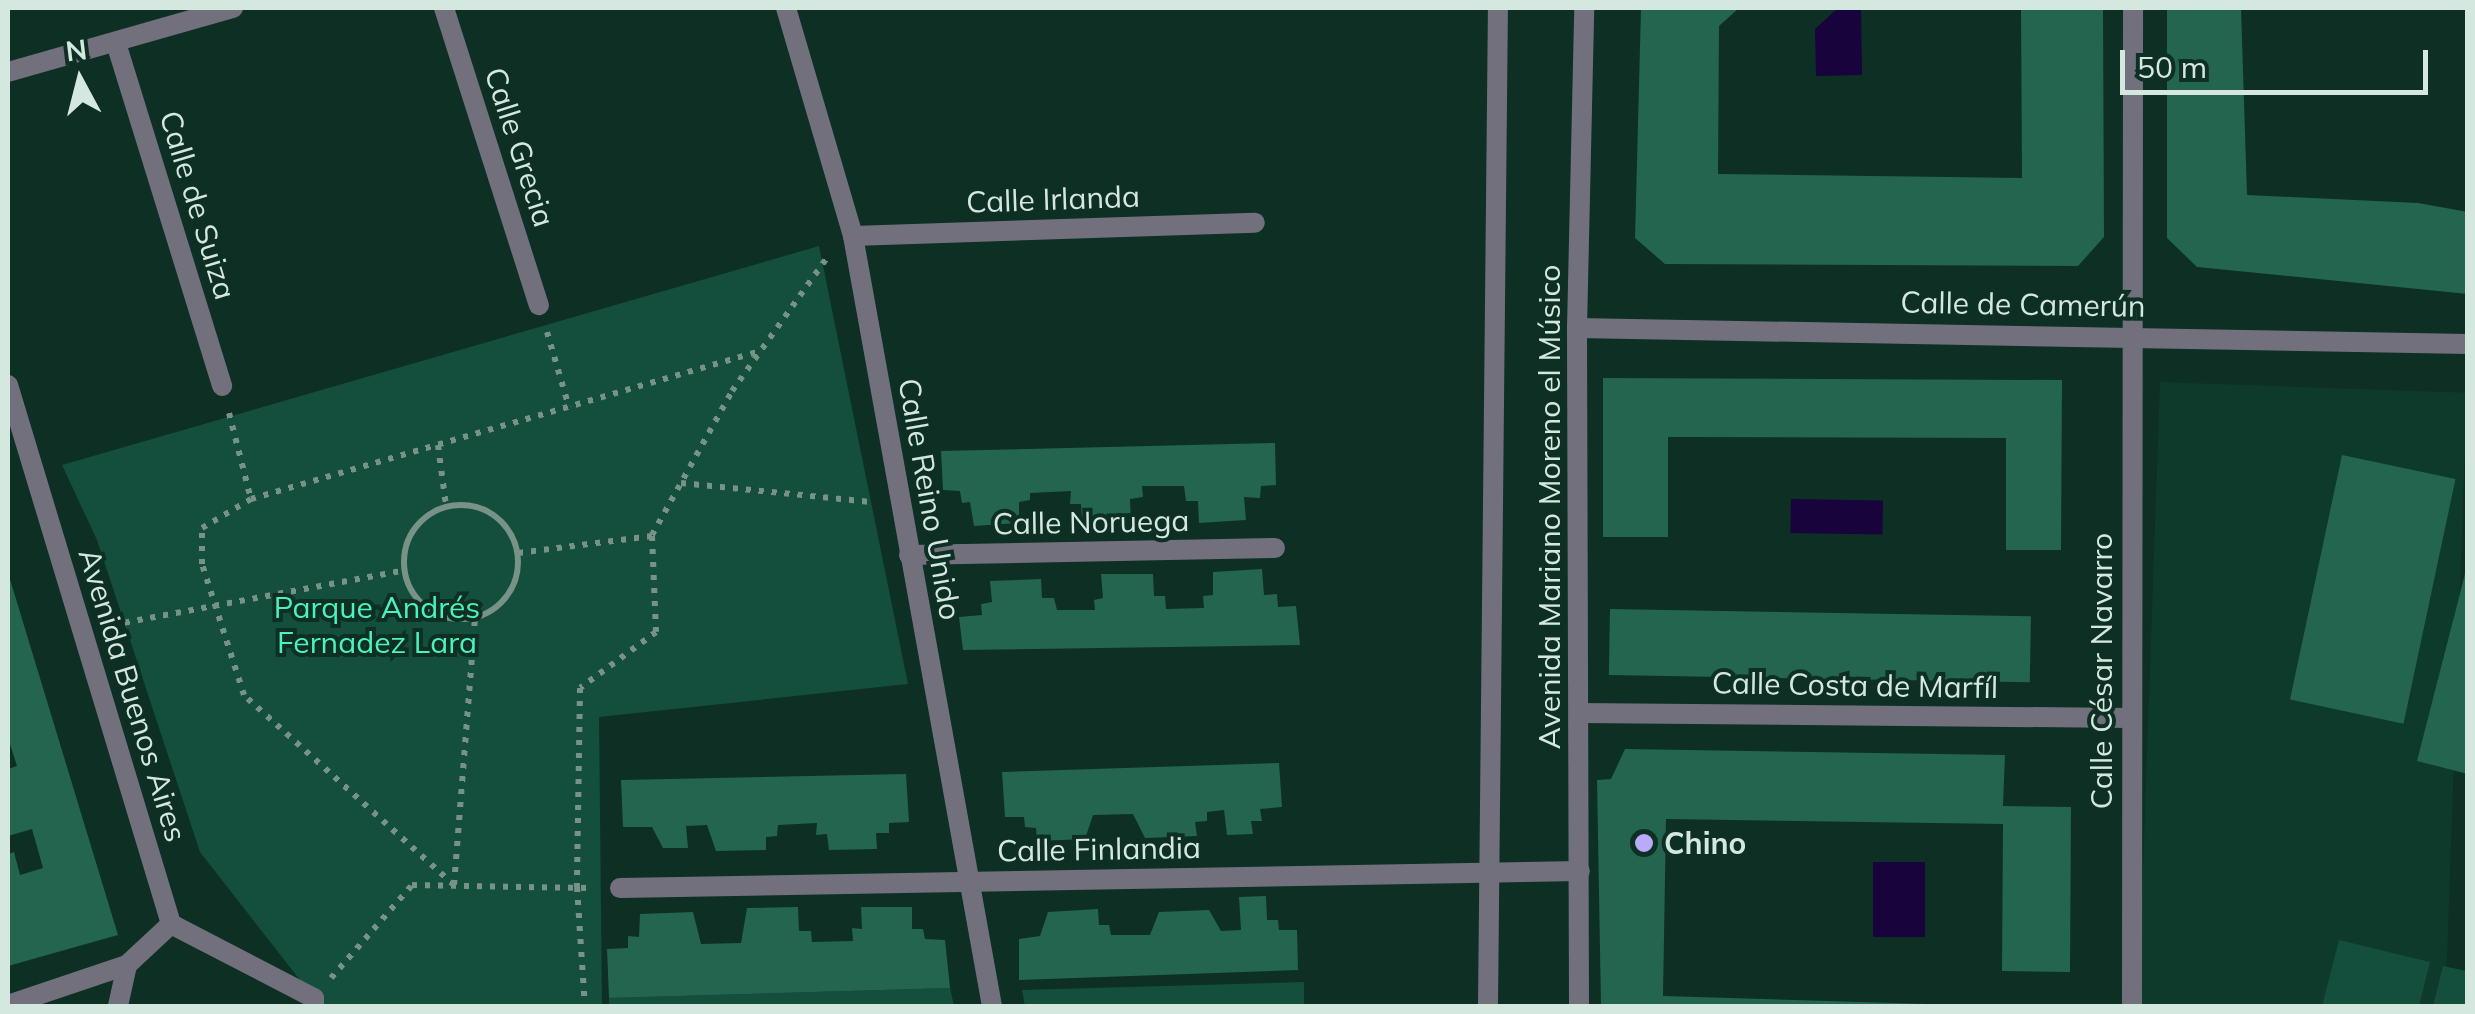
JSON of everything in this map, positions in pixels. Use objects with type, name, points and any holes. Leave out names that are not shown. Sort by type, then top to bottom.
[{"type":"street","points":[[8,72],[233,8]]},
{"type":"street","name":"Calle Grecia","points":[[444,8],[538,304]]},
{"type":"street","name":"Calle Reino Unido","points":[[786,8],[853,236],[992,1006]]},
{"type":"street","points":[[1488,1006],[1498,8]]},
{"type":"street","name":"Avenida Mariano Moreno el Músico","points":[[1580,1006],[1577,328],[1584,8]]},
{"type":"street","name":"Calle César Navarro","points":[[2132,1006],[2130,335],[2134,8]]},
{"type":"street","name":"Calle de Suiza","points":[[116,43],[222,386]]},
{"type":"street","name":"Calle Irlanda","points":[[853,236],[1255,223]]},
{"type":"street","name":"Calle de Camerún","points":[[1577,328],[2468,344]]},
{"type":"street","name":"Avenida Buenos Aires","points":[[8,386],[171,924]]},
{"type":"street","name":"Calle Noruega","points":[[909,556],[1275,548]]},
{"type":"street","name":"Calle Costa de Marfíl","points":[[1579,713],[2130,718]]},
{"type":"street","name":"Calle Finlandia","points":[[620,888],[1580,871]]},
{"type":"street","points":[[8,1005],[127,965],[171,924],[314,1002]]},
{"type":"street","points":[[118,1006],[127,965]]},
{"type":"path","points":[[584,1006],[578,888],[580,688],[656,632],[652,536],[760,351],[836,245],[853,236]]},
{"type":"path","points":[[538,304],[569,407]]},
{"type":"path","points":[[454,885],[244,695],[202,564],[202,528],[251,500],[760,351]]},
{"type":"path","points":[[222,386],[251,500]]},
{"type":"path","points":[[438,445],[446,506]]},
{"type":"path","points":[[680,483],[899,504]]},
{"type":"path","points":[[470,504],[493,513],[518,553],[517,577],[506,599],[476,617],[440,616],[420,603],[405,570],[409,535],[446,506],[470,504]]},
{"type":"path","points":[[518,553],[652,536]]},
{"type":"path","points":[[112,625],[214,601],[405,570]]},
{"type":"path","points":[[454,885],[476,617]]},
{"type":"path","points":[[314,1002],[412,885],[620,888]]},
{"type":"shaded area","points":[[1838,8],[1861,8],[1862,75],[1816,76],[1815,29]]},
{"type":"shaded area","points":[[2160,382],[2467,393],[2445,1006],[2138,1006]]},
{"type":"shaded area","points":[[1791,499],[1883,501],[1882,535],[1790,533]]},
{"type":"shaded area","points":[[1873,862],[1925,862],[1925,937],[1873,937]]},
{"type":"green space","name":"Parque Andrés Fernadez Lara","points":[[819,246],[908,684],[599,717],[602,1006],[328,1006],[314,998],[200,852],[97,540],[62,465]]},
{"type":"green space","points":[[2339,940],[2430,962],[2419,1006],[2322,1006]]},
{"type":"green space","points":[[2443,966],[2467,971],[2467,1006],[2433,1006]]},
{"type":"green space","points":[[1304,982],[1304,1006],[1025,1006],[1022,990]]},
{"type":"green space","points":[[950,988],[954,1006],[609,1006],[609,998]]},
{"type":"building","points":[[1641,8],[1739,8],[1719,26],[1718,174],[2022,178],[2021,8],[2103,8],[2104,237],[2078,266],[1665,264],[1635,238]]},
{"type":"building","points":[[2167,8],[2241,8],[2247,195],[2418,203],[2468,212],[2468,294],[2197,267],[2167,238]]},
{"type":"building","points":[[1603,378],[2062,380],[2061,550],[2006,550],[2006,438],[1668,437],[1668,537],[1603,537]]},
{"type":"building","points":[[1275,443],[1276,485],[1261,486],[1260,498],[1244,497],[1246,520],[1199,523],[1198,501],[1186,501],[1184,486],[1142,486],[1143,497],[1130,499],[1131,523],[1082,523],[1081,504],[1070,504],[1071,491],[1030,493],[1030,500],[1019,502],[1019,523],[974,526],[970,502],[962,503],[960,491],[943,490],[941,451]]},
{"type":"building","points":[[2342,455],[2455,479],[2403,724],[2290,700]]},
{"type":"building","points":[[1262,569],[1264,595],[1277,594],[1278,607],[1296,606],[1300,645],[963,650],[959,617],[982,615],[981,604],[992,602],[990,581],[1041,579],[1042,598],[1054,598],[1057,610],[1095,610],[1094,600],[1103,598],[1101,574],[1153,574],[1154,596],[1165,596],[1166,609],[1204,608],[1203,596],[1213,595],[1213,572]]},
{"type":"building","points":[[2468,570],[2468,774],[2417,761]]},
{"type":"building","points":[[9,576],[118,935],[8,966],[8,854],[14,852],[20,875],[43,868],[32,829],[8,836],[8,769],[17,766],[8,738]]},
{"type":"building","points":[[1610,609],[2031,616],[2030,682],[1609,675]]},
{"type":"building","points":[[1625,749],[2005,755],[2003,806],[2071,807],[2070,972],[2002,971],[2003,824],[1666,819],[1663,996],[1993,1006],[1601,1006],[1597,780],[1611,779]]},
{"type":"building","points":[[1279,763],[1282,807],[1260,809],[1262,821],[1251,821],[1253,834],[1227,835],[1224,810],[1207,812],[1207,821],[1195,822],[1197,836],[1145,838],[1133,814],[1093,815],[1085,839],[1037,841],[1036,828],[1025,827],[1024,817],[1005,817],[1002,772]]},
{"type":"building","points":[[906,774],[909,822],[889,823],[889,833],[876,833],[877,849],[829,850],[827,834],[816,835],[817,823],[778,825],[777,836],[766,837],[766,850],[716,851],[707,825],[686,826],[688,848],[663,848],[652,827],[623,827],[621,780]]},
{"type":"building","points":[[1266,896],[1267,920],[1278,920],[1279,930],[1297,930],[1298,970],[1019,980],[1019,939],[1040,936],[1048,912],[1098,909],[1099,925],[1109,925],[1111,935],[1150,935],[1159,912],[1209,910],[1221,931],[1241,930],[1239,897]]},
{"type":"building","points":[[798,907],[799,931],[811,931],[812,942],[853,941],[852,928],[862,929],[861,907],[912,907],[912,929],[923,929],[925,939],[945,940],[950,988],[609,998],[607,949],[628,948],[628,936],[639,937],[640,914],[693,912],[701,944],[741,943],[747,908]]},
{"type":"place","name":"Chino","points":[[1644,843]]}]
